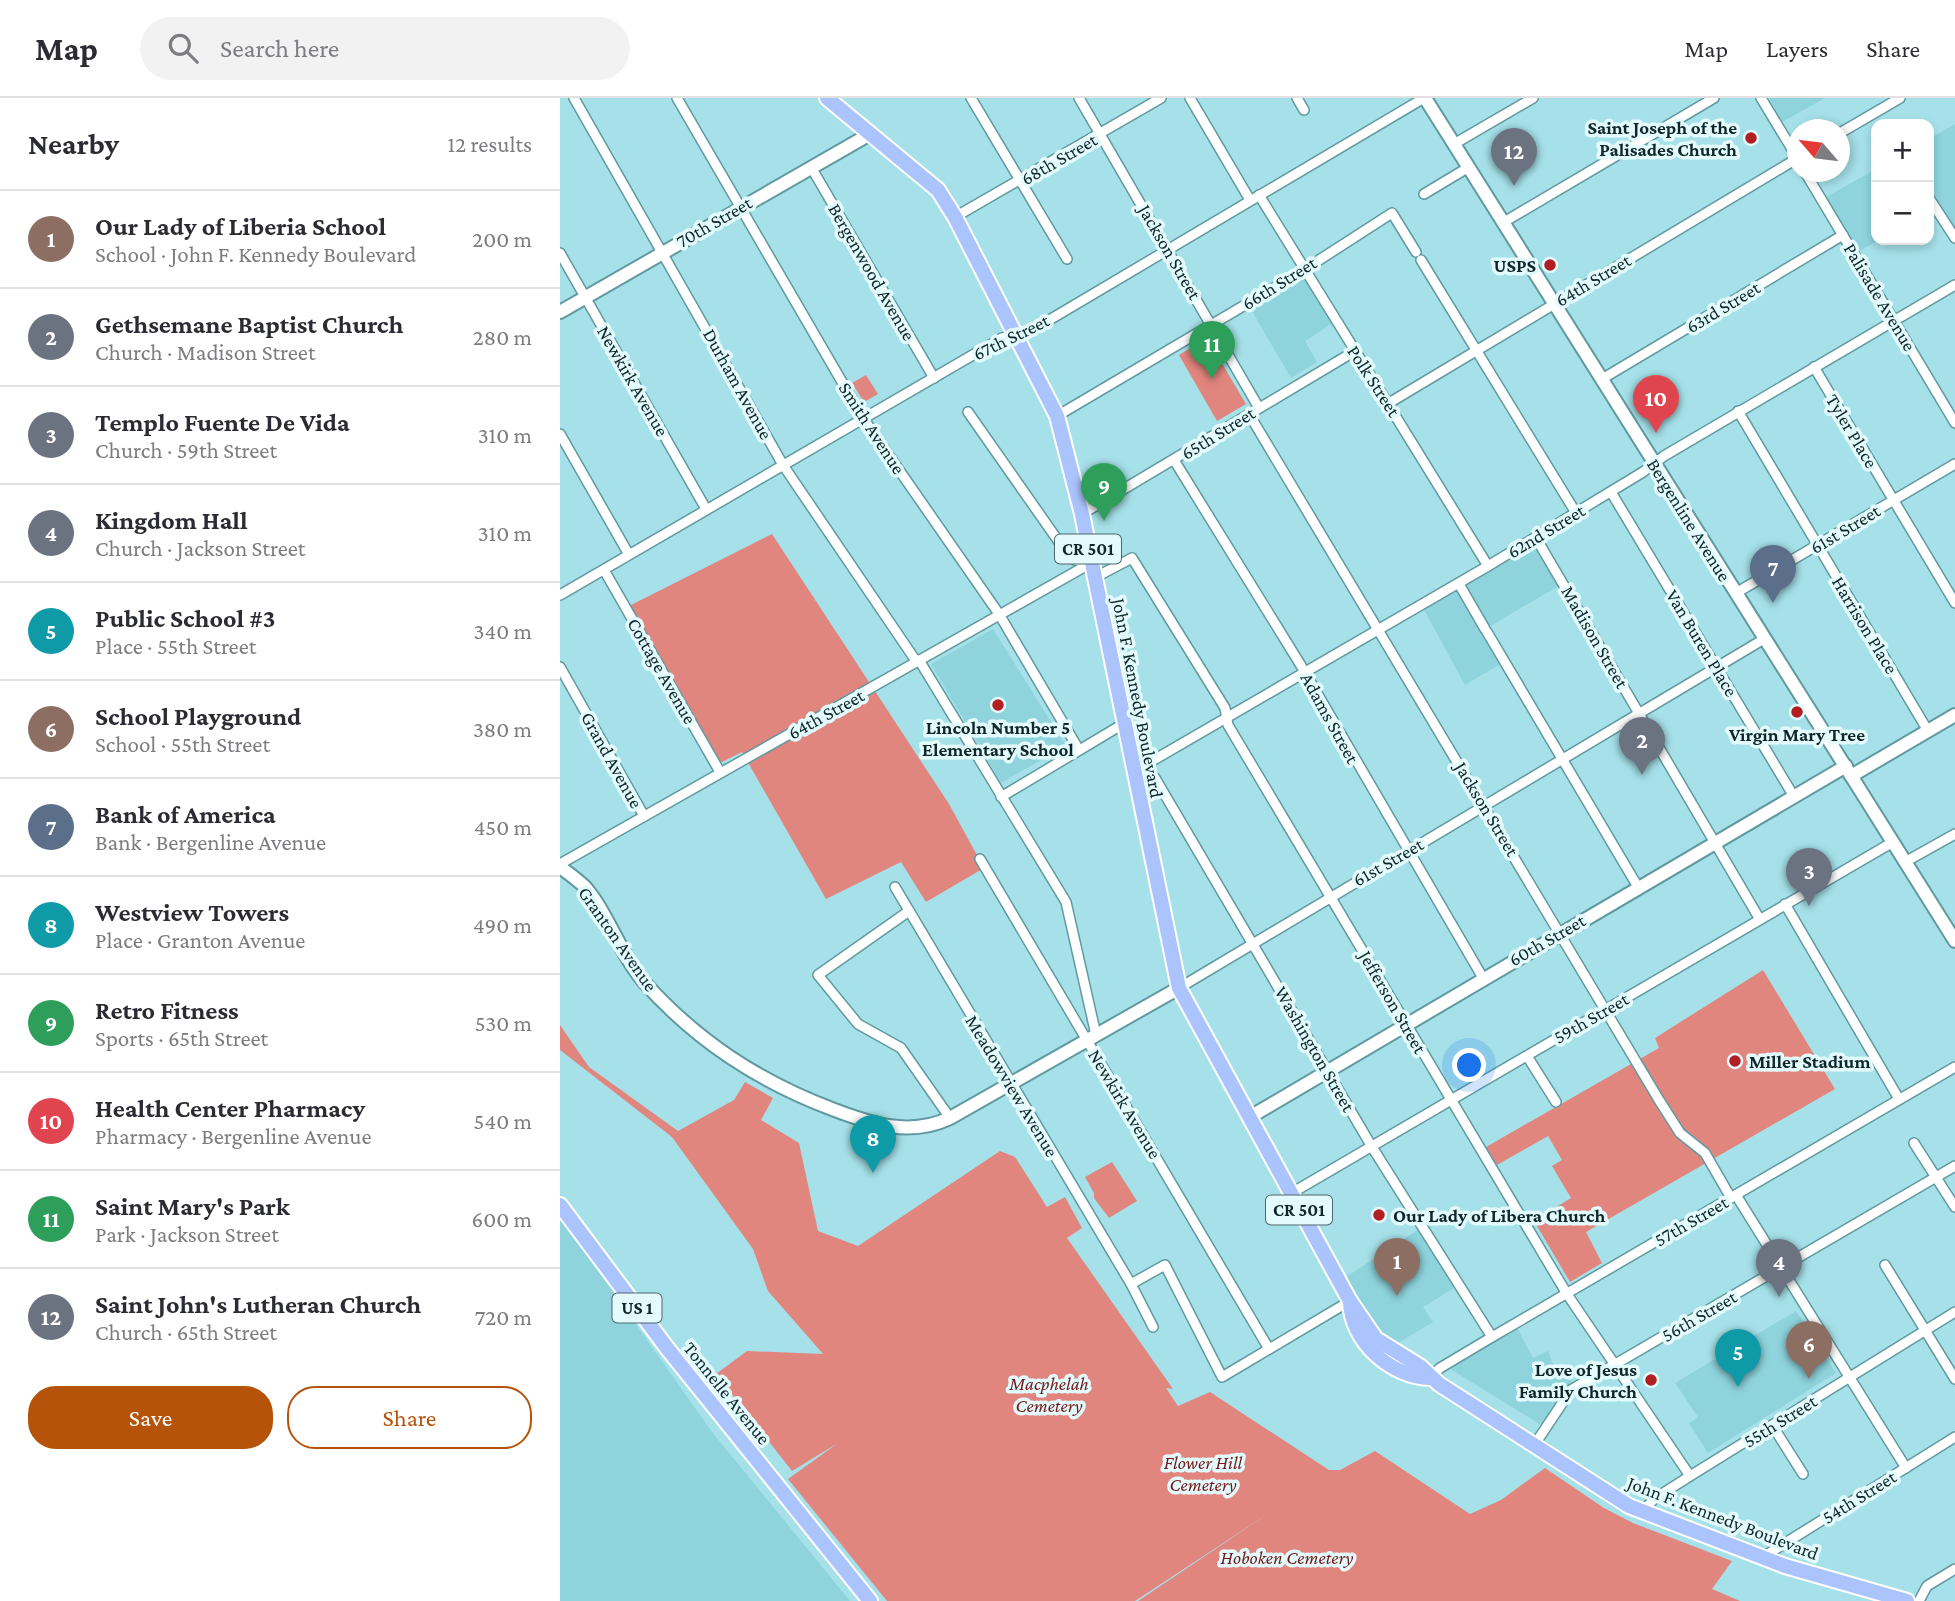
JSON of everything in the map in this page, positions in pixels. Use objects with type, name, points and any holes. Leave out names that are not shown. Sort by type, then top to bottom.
[{"type":"main road","name":"John F. Kennedy Boulevard","points":[[827,98],[938,190],[955,217],[1057,416],[1082,514],[1179,988],[1350,1301],[1376,1339],[1421,1367],[1430,1378],[1618,1500],[1823,1578],[1907,1601]]},
{"type":"main road","name":"Tonnelle Avenue","points":[[560,1205],[667,1348],[870,1601]]},
{"type":"street","name":"Durham Avenue","points":[[574,98],[783,465],[918,661],[1066,902],[1091,1037]]},
{"type":"street","name":"Smith Avenue","points":[[677,98],[863,418],[999,614],[1079,750]]},
{"type":"street","points":[[971,98],[1066,259]]},
{"type":"street","name":"Jackson Street","points":[[1079,98],[1259,408]]},
{"type":"street","name":"68th Street","points":[[955,217],[1161,98]]},
{"type":"street","name":"Polk Street","points":[[1190,98],[1303,268],[1489,566]]},
{"type":"street","points":[[1297,98],[1304,110]]},
{"type":"street","name":"67th Street","points":[[560,595],[628,553],[1002,338],[1029,332],[1424,98]]},
{"type":"street","name":"Bergenline Avenue","points":[[1424,98],[1955,941]]},
{"type":"street","points":[[1454,144],[1533,98]]},
{"type":"street","points":[[1504,222],[1714,98]]},
{"type":"street","points":[[1762,98],[1787,141]]},
{"type":"street","points":[[1850,127],[1900,98]]},
{"type":"street","name":"70th Street","points":[[560,313],[870,134]]},
{"type":"street","name":"64th Street","points":[[1389,403],[1787,164]]},
{"type":"street","name":"Bergenwood Avenue","points":[[811,167],[934,378]]},
{"type":"street","points":[[1424,194],[1468,167]]},
{"type":"street","name":"Palisade Avenue","points":[[1811,182],[1955,423]]},
{"type":"street","points":[[1934,206],[1955,238]]},
{"type":"street","name":"66th Street","points":[[1057,416],[1212,325],[1392,213],[1475,350]]},
{"type":"street","name":"63rd Street","points":[[1602,379],[1843,235]]},
{"type":"street","name":"Newkirk Avenue","points":[[560,253],[706,509]]},
{"type":"street","name":"62nd Street","points":[[1133,772],[1459,584],[1738,411],[1955,285]]},
{"type":"street","points":[[1475,350],[1576,513]]},
{"type":"street","name":"65th Street","points":[[1082,514],[1355,351]]},
{"type":"street","name":"Tyler Place","points":[[1814,367],[1955,603]]},
{"type":"street","name":"Harrison Place","points":[[1738,411],[1928,731]]},
{"type":"street","points":[[968,412],[1066,552],[1074,560],[1091,563]]},
{"type":"street","name":"Jackson Street","points":[[1250,414],[1680,1133],[1705,1153],[1782,1268],[1906,1468]]},
{"type":"street","points":[[560,435],[628,553]]},
{"type":"street","name":"Adams Street","points":[[1174,460],[1304,673],[1483,978]]},
{"type":"street","name":"61st Street","points":[[1736,593],[1955,464]]},
{"type":"street","name":"Van Buren Place","points":[[1611,492],[1793,795]]},
{"type":"street","name":"Madison Street","points":[[1536,538],[1759,918]]},
{"type":"street","name":"Jefferson Street","points":[[1094,578],[1132,558],[1225,708],[1228,725],[1567,1294],[1690,1476]]},
{"type":"street","name":"64th Street","points":[[560,866],[720,772],[1091,563]]},
{"type":"street","name":"Cottage Avenue","points":[[604,570],[720,772]]},
{"type":"street","points":[[1459,584],[1638,887]]},
{"type":"street","name":"61st Street","points":[[1010,1084],[1179,988],[1764,639]]},
{"type":"street","name":"Grand Avenue","points":[[560,667],[644,816]]},
{"type":"street","name":"60th Street","points":[[1250,1117],[1793,795],[1848,771],[1955,715]]},
{"type":"street","points":[[1000,797],[1123,724]]},
{"type":"street","name":"Washington Street","points":[[1133,772],[1155,778],[1372,1147],[1492,1337]]},
{"type":"street","points":[[1905,862],[1955,834]]},
{"type":"street","name":"59th Street","points":[[1290,1194],[1893,842]]},
{"type":"street","name":"Newkirk Avenue","points":[[980,859],[1091,1037],[1269,1349]]},
{"type":"street","name":"Granton Avenue","points":[[560,866],[584,887],[643,980],[683,1022],[748,1071],[809,1101],[890,1128],[925,1126],[950,1118],[1010,1084]]},
{"type":"street","name":"Meadowview Avenue","points":[[895,887],[1131,1284],[1153,1327]]},
{"type":"street","points":[[1785,904],[1899,1099]]},
{"type":"street","points":[[909,911],[818,975],[858,1024],[901,1048],[950,1118]]},
{"type":"street","points":[[1527,1055],[1556,1102]]},
{"type":"street","name":"57th Street","points":[[1430,1378],[1440,1368],[1492,1337],[1955,1067]]},
{"type":"street","points":[[1914,1143],[1955,1208]]},
{"type":"street","name":"56th Street","points":[[1535,1444],[1571,1390],[1955,1166]]},
{"type":"street","points":[[1131,1284],[1165,1265],[1222,1377],[1350,1301]]},
{"type":"street","points":[[1885,1265],[1955,1378]]},
{"type":"street","name":"55th Street","points":[[1643,1511],[1654,1499],[1690,1476],[1955,1312]]},
{"type":"street","points":[[1772,1425],[1803,1474]]},
{"type":"street","name":"54th Street","points":[[1763,1557],[1955,1437]]},
{"type":"street","points":[[1919,1601],[1927,1586],[1955,1569]]},
{"type":"shaded area","points":[[1769,98],[1825,98],[1787,119],[1782,122]]},
{"type":"shaded area","points":[[1955,124],[1955,228],[1951,231],[1934,209],[1934,136]]},
{"type":"shaded area","points":[[1871,172],[1871,245],[1856,253],[1826,197]]},
{"type":"shaded area","points":[[1303,275],[1333,323],[1305,341],[1317,362],[1291,378],[1250,308]]},
{"type":"shaded area","points":[[1535,538],[1562,584],[1487,628],[1460,584]]},
{"type":"shaded area","points":[[1459,585],[1504,662],[1465,685],[1422,606]]},
{"type":"shaded area","name":"Lincoln Number 5 Elementary School","points":[[993,629],[1066,746],[1001,783],[931,664]]},
{"type":"shaded area","points":[[560,1217],[712,1432],[850,1601],[560,1601]]},
{"type":"shaded area","points":[[1422,1227],[1459,1285],[1423,1307],[1433,1322],[1393,1346],[1378,1335],[1343,1279]]},
{"type":"shaded area","points":[[1796,1311],[1836,1373],[1708,1453],[1689,1423],[1698,1417],[1675,1383]]},
{"type":"shaded area","points":[[1515,1324],[1533,1358],[1548,1351],[1554,1367],[1575,1384],[1549,1430],[1444,1365]]},
{"type":"green space","points":[[1207,338],[1246,404],[1217,421],[1179,355]]},
{"type":"green space","points":[[866,375],[878,394],[864,402],[852,383]]},
{"type":"green space","points":[[772,534],[949,804],[984,868],[926,902],[901,862],[826,899],[742,752],[722,762],[718,760],[629,606]]},
{"type":"green space","points":[[1763,970],[1835,1089],[1586,1232],[1602,1263],[1570,1282],[1534,1221],[1571,1198],[1552,1166],[1562,1160],[1548,1136],[1497,1165],[1486,1147],[1659,1048],[1655,1038]]},
{"type":"green space","points":[[560,1025],[589,1067],[678,1131],[734,1100],[745,1082],[773,1098],[761,1120],[799,1143],[818,1231],[858,1246],[1000,1151],[1015,1157],[1047,1207],[1065,1197],[1082,1228],[1067,1238],[1173,1389],[1166,1388],[1178,1406],[1210,1392],[1329,1470],[1340,1470],[1375,1451],[1470,1514],[1501,1500],[1545,1468],[1604,1508],[1633,1523],[1732,1561],[1712,1589],[1740,1601],[1138,1601],[1269,1513],[1135,1601],[887,1601],[788,1479],[838,1443],[792,1471],[716,1374],[747,1351],[823,1354],[768,1291],[753,1249],[672,1137],[560,1050]]},
{"type":"green space","points":[[1112,1162],[1137,1201],[1109,1218],[1094,1198],[1085,1177]]},
{"type":"place","name":"Saint Joseph of the Palisades Church","points":[[1751,138]]},
{"type":"place","name":"Saint John's Lutheran Church","points":[[1514,186]]},
{"type":"place","name":"USPS","points":[[1550,265]]},
{"type":"place","name":"Saint Mary's Park","points":[[1212,379]]},
{"type":"place","name":"Health Center Pharmacy","points":[[1656,433]]},
{"type":"place","name":"Retro Fitness","points":[[1104,521]]},
{"type":"place","name":"Bank of America","points":[[1773,603]]},
{"type":"place","name":"Lincoln Number 5 Elementary School","points":[[998,705]]},
{"type":"place","name":"Virgin Mary Tree","points":[[1797,712]]},
{"type":"place","name":"Gethsemane Baptist Church","points":[[1642,775]]},
{"type":"place","name":"Templo Fuente De Vida","points":[[1809,906]]},
{"type":"place","name":"Miller Stadium","points":[[1735,1061]]},
{"type":"place","name":"Westview Towers","points":[[873,1173]]},
{"type":"place","name":"Our Lady of Libera Church","points":[[1379,1215]]},
{"type":"place","name":"Our Lady of Liberia School","points":[[1397,1296]]},
{"type":"place","name":"Kingdom Hall","points":[[1779,1297]]},
{"type":"place","name":"School Playground","points":[[1809,1379]]},
{"type":"place","name":"Love of Jesus Family Church","points":[[1651,1380]]},
{"type":"place","name":"Public School #3","points":[[1738,1387]]},
{"type":"park label","name":"Macphelah Cemetery","points":[[1049,1394]]},
{"type":"park label","name":"Flower Hill Cemetery","points":[[1203,1473]]},
{"type":"park label","name":"Hoboken Cemetery","points":[[1287,1557]]}]
